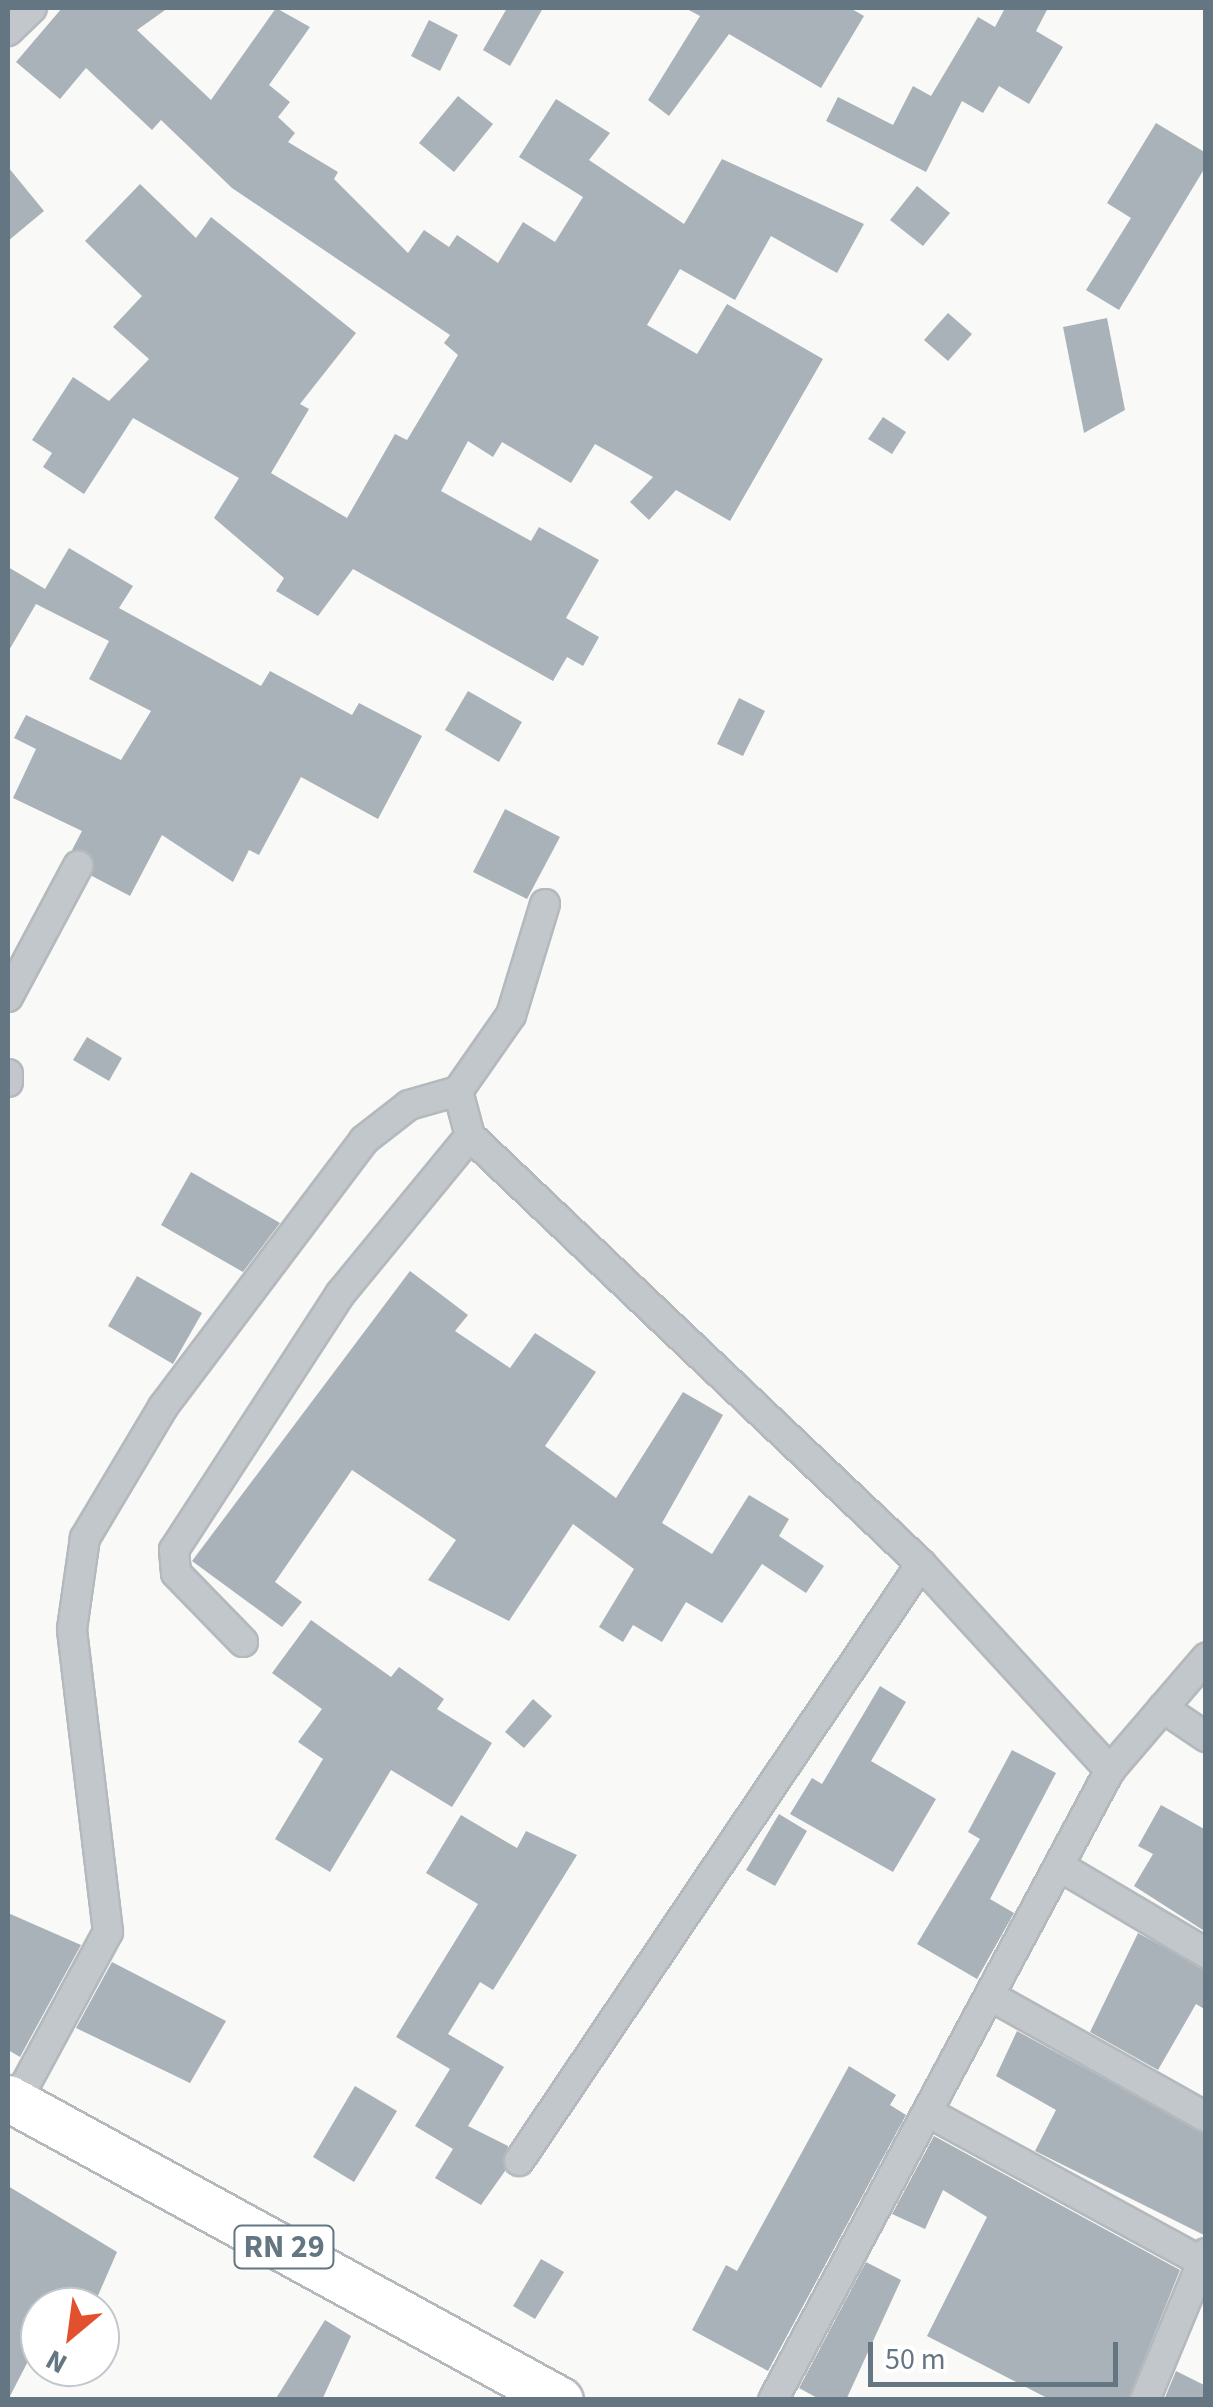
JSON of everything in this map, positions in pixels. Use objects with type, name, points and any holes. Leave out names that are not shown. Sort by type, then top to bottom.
[{"type":"main road","name":"RN 29","points":[[12,2100],[560,2400]]},
{"type":"street","points":[[8,31],[32,8]]},
{"type":"street","points":[[8,997],[78,866]]},
{"type":"street","points":[[12,2100],[108,1932],[72,1630],[85,1538],[164,1407],[364,1140],[409,1105],[458,1091],[511,1015],[545,904]]},
{"type":"street","points":[[8,1074],[8,1082]]},
{"type":"street","points":[[458,1091],[470,1136],[922,1564],[1110,1770]]},
{"type":"street","points":[[244,1642],[176,1574],[174,1550],[341,1293],[470,1136]]},
{"type":"street","points":[[519,2161],[922,1564]]},
{"type":"street","points":[[773,2400],[1064,1868],[1110,1770],[1206,1658]]},
{"type":"street","points":[[1163,1708],[1206,1736]]},
{"type":"street","points":[[1064,1868],[1206,1954]]},
{"type":"street","points":[[994,1998],[1206,2117]]},
{"type":"street","points":[[931,2114],[1203,2257],[1145,2400]]},
{"type":"building","points":[[62,8],[168,8],[137,30],[211,100],[276,8],[310,27],[269,85],[290,102],[278,117],[295,133],[288,142],[338,172],[334,179],[408,253],[424,230],[449,247],[457,235],[498,263],[523,222],[555,242],[583,197],[519,157],[556,99],[610,133],[589,160],[684,224],[722,159],[864,224],[837,273],[771,236],[735,300],[680,269],[647,325],[697,354],[727,304],[823,359],[730,521],[676,490],[649,520],[630,502],[653,477],[595,444],[571,483],[502,442],[493,457],[468,441],[441,491],[531,541],[539,527],[599,560],[566,618],[599,637],[583,666],[567,657],[553,681],[353,569],[318,616],[276,591],[284,578],[214,518],[239,478],[133,418],[84,494],[43,467],[52,453],[32,440],[73,377],[109,401],[149,359],[113,327],[142,296],[85,241],[140,184],[196,238],[211,217],[356,333],[300,404],[309,409],[271,473],[347,518],[395,434],[407,440],[458,355],[444,343],[450,335],[232,188],[161,120],[152,130],[86,68],[60,99],[16,62]]},
{"type":"building","points":[[507,8],[543,8],[510,66],[483,50]]},
{"type":"building","points":[[685,8],[850,8],[864,16],[821,88],[729,34],[669,116],[648,100],[700,16]]},
{"type":"building","points":[[1005,8],[1048,8],[1036,31],[1063,47],[1029,104],[999,86],[983,113],[962,101],[926,172],[826,121],[838,97],[893,125],[913,86],[931,96],[978,17],[995,27]]},
{"type":"building","points":[[429,20],[458,35],[440,71],[411,56]]},
{"type":"building","points":[[458,96],[493,124],[454,172],[419,143]]},
{"type":"building","points":[[1156,123],[1206,153],[1206,166],[1119,310],[1086,290],[1131,218],[1107,203]]},
{"type":"building","points":[[8,167],[44,211],[8,241]]},
{"type":"building","points":[[917,186],[950,213],[923,246],[890,220]]},
{"type":"building","points":[[948,313],[972,334],[948,361],[924,340]]},
{"type":"building","points":[[1107,318],[1125,410],[1084,433],[1063,327]]},
{"type":"building","points":[[883,417],[906,432],[892,454],[868,439]]},
{"type":"building","points":[[69,548],[133,586],[119,608],[261,686],[270,671],[352,715],[359,703],[422,736],[378,819],[301,777],[259,855],[249,850],[233,882],[162,835],[130,896],[92,876],[92,856],[72,850],[82,831],[13,798],[36,749],[14,738],[26,715],[121,760],[151,711],[89,679],[109,641],[36,604],[8,652],[8,567],[45,589]]},
{"type":"building","points":[[468,691],[522,722],[499,762],[445,730]]},
{"type":"building","points":[[739,698],[765,711],[743,756],[717,744]]},
{"type":"building","points":[[505,809],[560,837],[527,899],[473,872]]},
{"type":"building","points":[[87,1037],[122,1058],[109,1081],[73,1060]]},
{"type":"building","points":[[191,1172],[280,1223],[243,1272],[161,1225]]},
{"type":"building","points":[[410,1271],[468,1315],[455,1331],[510,1368],[535,1333],[596,1372],[545,1446],[616,1498],[683,1392],[723,1415],[662,1523],[712,1554],[749,1495],[789,1519],[779,1536],[824,1566],[806,1593],[762,1564],[722,1623],[686,1602],[662,1642],[633,1625],[623,1642],[599,1627],[634,1569],[573,1524],[509,1621],[428,1580],[456,1540],[352,1470],[275,1582],[302,1602],[282,1627],[192,1561]]},
{"type":"building","points":[[137,1276],[202,1313],[173,1364],[108,1326]]},
{"type":"building","points":[[311,1620],[391,1677],[399,1667],[444,1699],[437,1709],[492,1743],[452,1807],[391,1770],[330,1872],[275,1839],[323,1759],[298,1742],[322,1709],[272,1673]]},
{"type":"building","points":[[880,1686],[906,1702],[871,1761],[936,1799],[893,1872],[790,1814],[812,1778],[822,1784]]},
{"type":"building","points":[[533,1699],[552,1716],[524,1748],[505,1732]]},
{"type":"building","points":[[1012,1750],[1056,1773],[990,1899],[1014,1913],[977,1979],[917,1944],[980,1839],[968,1832]]},
{"type":"building","points":[[1161,1805],[1206,1830],[1206,1932],[1134,1886],[1153,1854],[1138,1846]]},
{"type":"building","points":[[779,1814],[807,1831],[775,1886],[746,1870]]},
{"type":"building","points":[[461,1815],[517,1848],[526,1831],[577,1855],[493,1990],[480,1982],[448,2034],[504,2067],[468,2126],[508,2146],[505,2171],[481,2205],[435,2178],[453,2149],[415,2126],[450,2069],[396,2037],[478,1904],[426,1873]]},
{"type":"building","points":[[8,1913],[81,1945],[20,2057],[8,2050]]},
{"type":"building","points":[[1138,1933],[1206,1970],[1206,2010],[1196,2004],[1158,2070],[1090,2032]]},
{"type":"building","points":[[112,1962],[226,2021],[190,2083],[76,2028]]},
{"type":"building","points":[[1017,2031],[1206,2134],[1206,2236],[1035,2151],[1056,2110],[996,2076]]},
{"type":"building","points":[[849,2066],[896,2095],[890,2105],[906,2115],[768,2371],[692,2330],[726,2265],[737,2271]]},
{"type":"building","points":[[355,2086],[397,2111],[354,2182],[313,2157]]},
{"type":"building","points":[[934,2136],[1180,2270],[1128,2400],[1051,2400],[927,2336],[987,2217],[943,2190],[925,2229],[892,2214]]},
{"type":"building","points":[[8,2186],[117,2252],[102,2287],[20,2287],[20,2377],[8,2400]]},
{"type":"building","points":[[541,2259],[564,2272],[535,2319],[513,2306]]},
{"type":"building","points":[[866,2262],[901,2280],[846,2400],[821,2400],[799,2388]]},
{"type":"building","points":[[325,2320],[351,2336],[322,2400],[275,2400]]},
{"type":"building","points":[[1176,2371],[1206,2386],[1206,2400],[1164,2400]]}]
